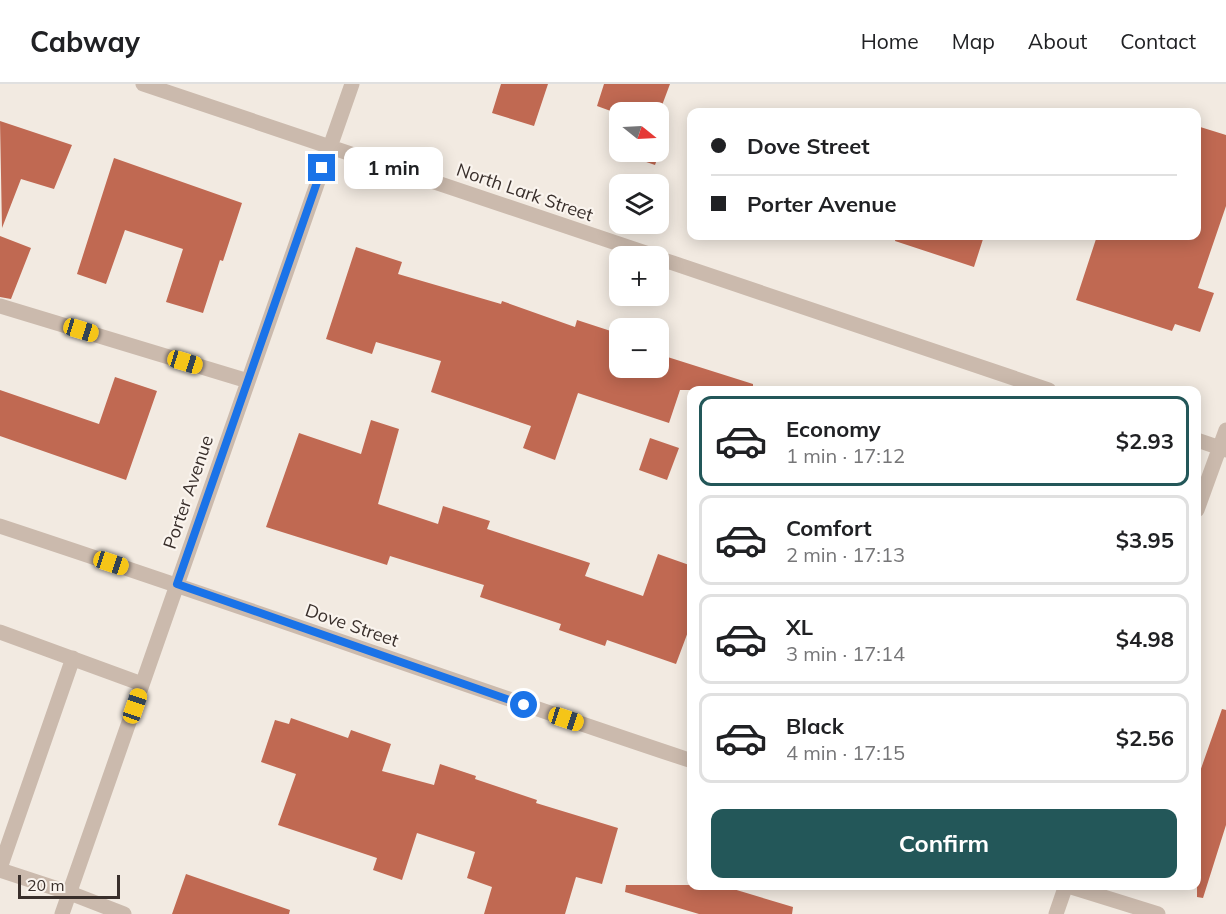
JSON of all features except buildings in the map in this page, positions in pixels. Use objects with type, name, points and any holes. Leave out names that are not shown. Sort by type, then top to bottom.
[{"type":"street","name":"North Lark Street","points":[[143,84],[625,246]]},
{"type":"street","name":"Porter Avenue","points":[[62,914],[352,84]]},
{"type":"street","name":"North Lark Street","points":[[669,261],[1037,386]]},
{"type":"street","points":[[0,306],[248,381]]},
{"type":"street","points":[[1201,501],[1223,449],[1226,430]]},
{"type":"street","points":[[1201,441],[1223,449]]},
{"type":"street","name":"Dove Street","points":[[0,526],[177,584],[460,684],[687,759]]},
{"type":"street","points":[[0,632],[142,684]]},
{"type":"street","points":[[73,658],[0,869],[124,914]]},
{"type":"street","points":[[1056,914],[1064,890]]},
{"type":"street","points":[[1082,890],[1158,914]]},
{"type":"route","points":[[322,168],[177,584],[524,705]]}]
